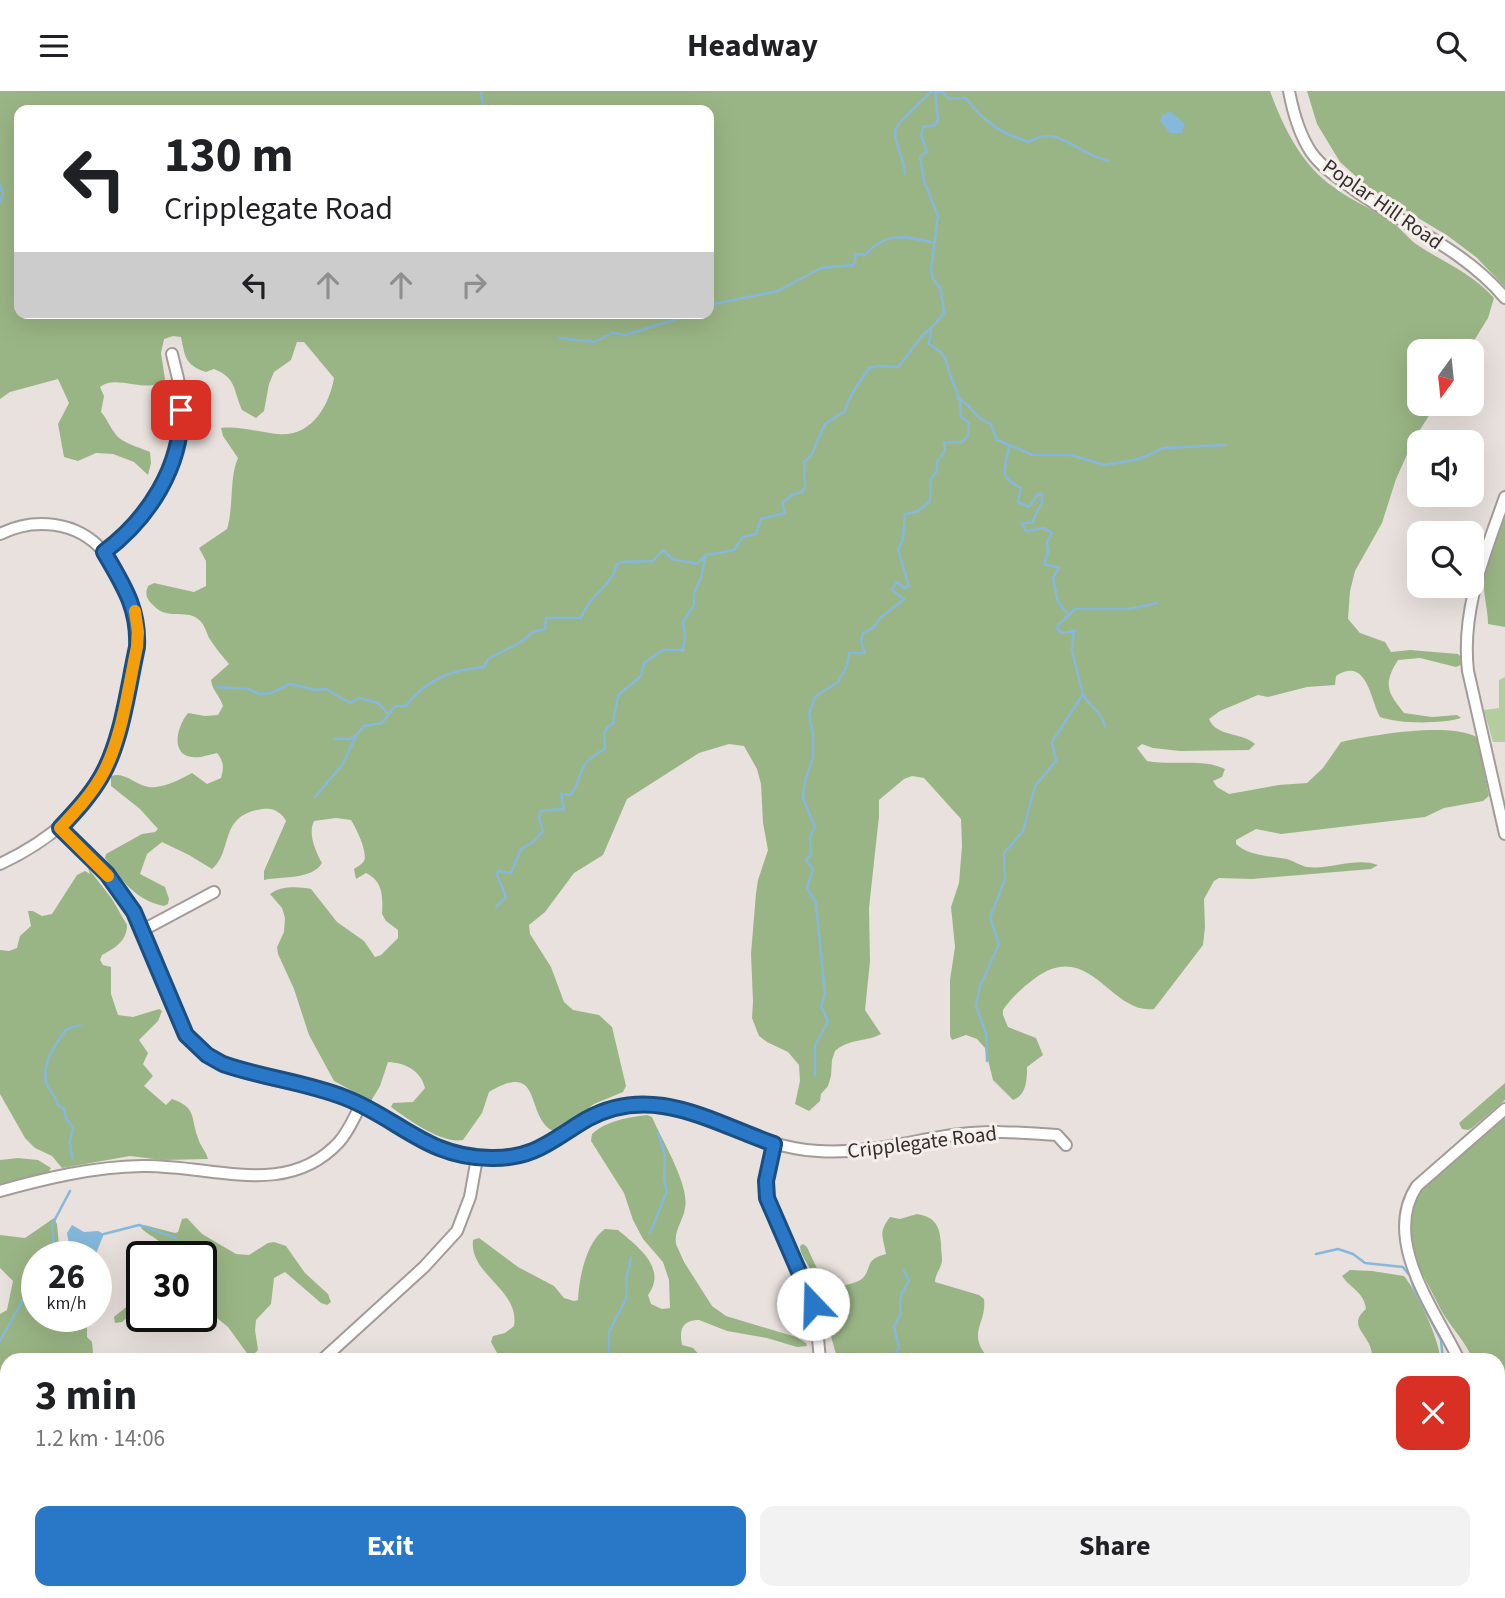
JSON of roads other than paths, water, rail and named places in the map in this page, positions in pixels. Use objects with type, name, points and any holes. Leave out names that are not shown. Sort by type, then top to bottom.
[{"type":"street","name":"Poplar Hill Road","points":[[1289,91],[1298,125],[1306,142],[1324,165],[1371,202],[1474,267],[1505,298]]},
{"type":"street","points":[[104,552],[127,535],[141,519],[158,493],[172,461],[181,413],[181,395],[172,353]]},
{"type":"street","points":[[1505,497],[1470,605],[1465,647],[1505,834]]},
{"type":"street","points":[[0,534],[34,524],[60,525],[82,533],[104,552],[134,608],[138,632],[116,743],[91,792],[60,828],[0,863]]},
{"type":"street","name":"Cripplegate Road","points":[[60,828],[127,899],[143,930],[178,1020],[186,1035],[207,1055],[242,1071],[310,1087],[361,1105],[427,1144],[452,1153],[477,1158],[505,1158],[536,1150],[559,1139],[597,1114],[639,1104],[679,1108],[774,1144],[815,1151],[890,1148],[947,1136],[1006,1132],[1057,1135],[1066,1145]]},
{"type":"street","points":[[143,930],[214,893]]},
{"type":"street","points":[[0,1191],[82,1171],[145,1165],[249,1176],[285,1174],[300,1169],[329,1151],[341,1140],[361,1105]]},
{"type":"street","points":[[1455,1353],[1414,1269],[1405,1238],[1404,1217],[1410,1196],[1417,1186],[1505,1109]]},
{"type":"street","points":[[774,1144],[766,1181],[767,1198],[809,1290],[816,1317],[819,1353]]},
{"type":"street","points":[[330,1353],[424,1267],[457,1231],[470,1197],[477,1158]]},
{"type":"water","points":[[1170,111],[1185,124],[1182,133],[1170,133],[1160,121],[1162,116]]},
{"type":"water","points":[[72,1225],[84,1232],[98,1231],[104,1234],[101,1241],[68,1241],[67,1233]]},
{"type":"waterway","points":[[481,91],[483,105]]},
{"type":"waterway","points":[[905,174],[895,131],[905,117],[932,91]]},
{"type":"waterway","points":[[815,1074],[815,1046],[828,1021],[821,1006],[825,994],[816,903],[807,888],[813,869],[806,860],[811,855],[810,837],[815,827],[803,798],[813,757],[813,733],[809,714],[815,697],[838,682],[847,666],[849,653],[865,653],[861,642],[863,633],[873,628],[880,618],[904,599],[892,590],[897,582],[904,588],[909,586],[898,549],[903,539],[905,514],[918,511],[930,501],[931,479],[937,471],[937,461],[945,451],[944,443],[962,442],[968,435],[969,423],[960,416],[959,398],[945,358],[929,344],[931,328],[944,314],[941,289],[933,279],[931,270],[938,216],[924,181],[920,157],[927,151],[921,136],[923,127],[935,125],[938,120],[935,91]]},
{"type":"waterway","points":[[935,92],[943,92],[949,99],[966,98],[993,126],[1019,139],[1029,142],[1040,137],[1059,138],[1109,161]]},
{"type":"waterway","points":[[0,185],[3,194],[0,202]]},
{"type":"waterway","points":[[714,304],[778,291],[821,268],[854,265],[856,254],[865,255],[873,247],[889,239],[905,237],[934,243]]},
{"type":"waterway","points":[[559,338],[595,342],[612,333],[626,335],[676,319]]},
{"type":"waterway","points":[[315,797],[342,765],[357,734],[364,726],[382,723],[395,706],[406,706],[422,689],[440,677],[484,667],[488,659],[521,642],[533,632],[545,629],[546,618],[581,618],[589,603],[610,579],[617,564],[653,561],[663,550],[672,559],[697,564],[706,555],[734,550],[743,537],[756,534],[761,519],[785,513],[782,503],[792,495],[802,492],[805,487],[804,462],[811,456],[825,424],[845,411],[852,394],[869,368],[898,367],[931,328]]},
{"type":"waterway","points":[[957,398],[967,404],[979,418],[991,424],[997,440],[1033,455],[1070,455],[1105,465],[1139,459],[1164,448],[1225,445]]},
{"type":"waterway","points":[[1009,446],[1004,472],[1008,480],[1021,488],[1018,502],[1029,507],[1038,494],[1042,494],[1042,502],[1032,523],[1022,523],[1026,531],[1044,528],[1052,533],[1047,542],[1048,552],[1044,564],[1059,568],[1053,578],[1058,602],[1068,614]]},
{"type":"waterway","points":[[496,907],[506,897],[497,875],[498,871],[511,873],[521,849],[533,842],[543,831],[539,818],[541,811],[564,809],[561,794],[571,795],[585,764],[605,749],[604,734],[614,723],[618,695],[641,676],[644,663],[663,650],[683,650],[683,622],[694,605],[694,593],[701,578],[706,555]]},
{"type":"waterway","points":[[1105,726],[1083,694],[1072,651],[1074,631],[1063,633],[1057,629],[1058,625],[1075,609],[1130,609],[1157,603]]},
{"type":"waterway","points":[[217,687],[247,689],[260,694],[271,693],[290,684],[315,690],[326,689],[350,703],[359,698],[378,703],[388,714]]},
{"type":"waterway","points":[[987,1061],[986,1033],[976,1006],[980,986],[999,944],[990,917],[1005,880],[1004,853],[1023,831],[1035,786],[1056,761],[1052,742],[1083,694]]},
{"type":"waterway","points":[[334,739],[350,739],[355,736]]},
{"type":"waterway","points":[[72,1158],[70,1141],[73,1128],[64,1109],[58,1105],[48,1088],[45,1075],[50,1055],[61,1036],[66,1030],[80,1025]]},
{"type":"waterway","points":[[650,1233],[667,1191],[664,1180],[665,1155],[658,1133]]},
{"type":"waterway","points":[[54,1241],[52,1225],[70,1191]]},
{"type":"waterway","points":[[104,1234],[139,1225],[176,1238]]},
{"type":"waterway","points":[[1316,1254],[1338,1249],[1353,1254],[1365,1263],[1403,1267],[1441,1340],[1442,1353]]},
{"type":"waterway","points":[[609,1353],[609,1332],[626,1299],[631,1258]]},
{"type":"waterway","points":[[896,1353],[899,1348],[894,1327],[901,1313],[902,1293],[909,1281],[904,1271]]},
{"type":"waterway","points":[[0,1341],[21,1303]]}]
